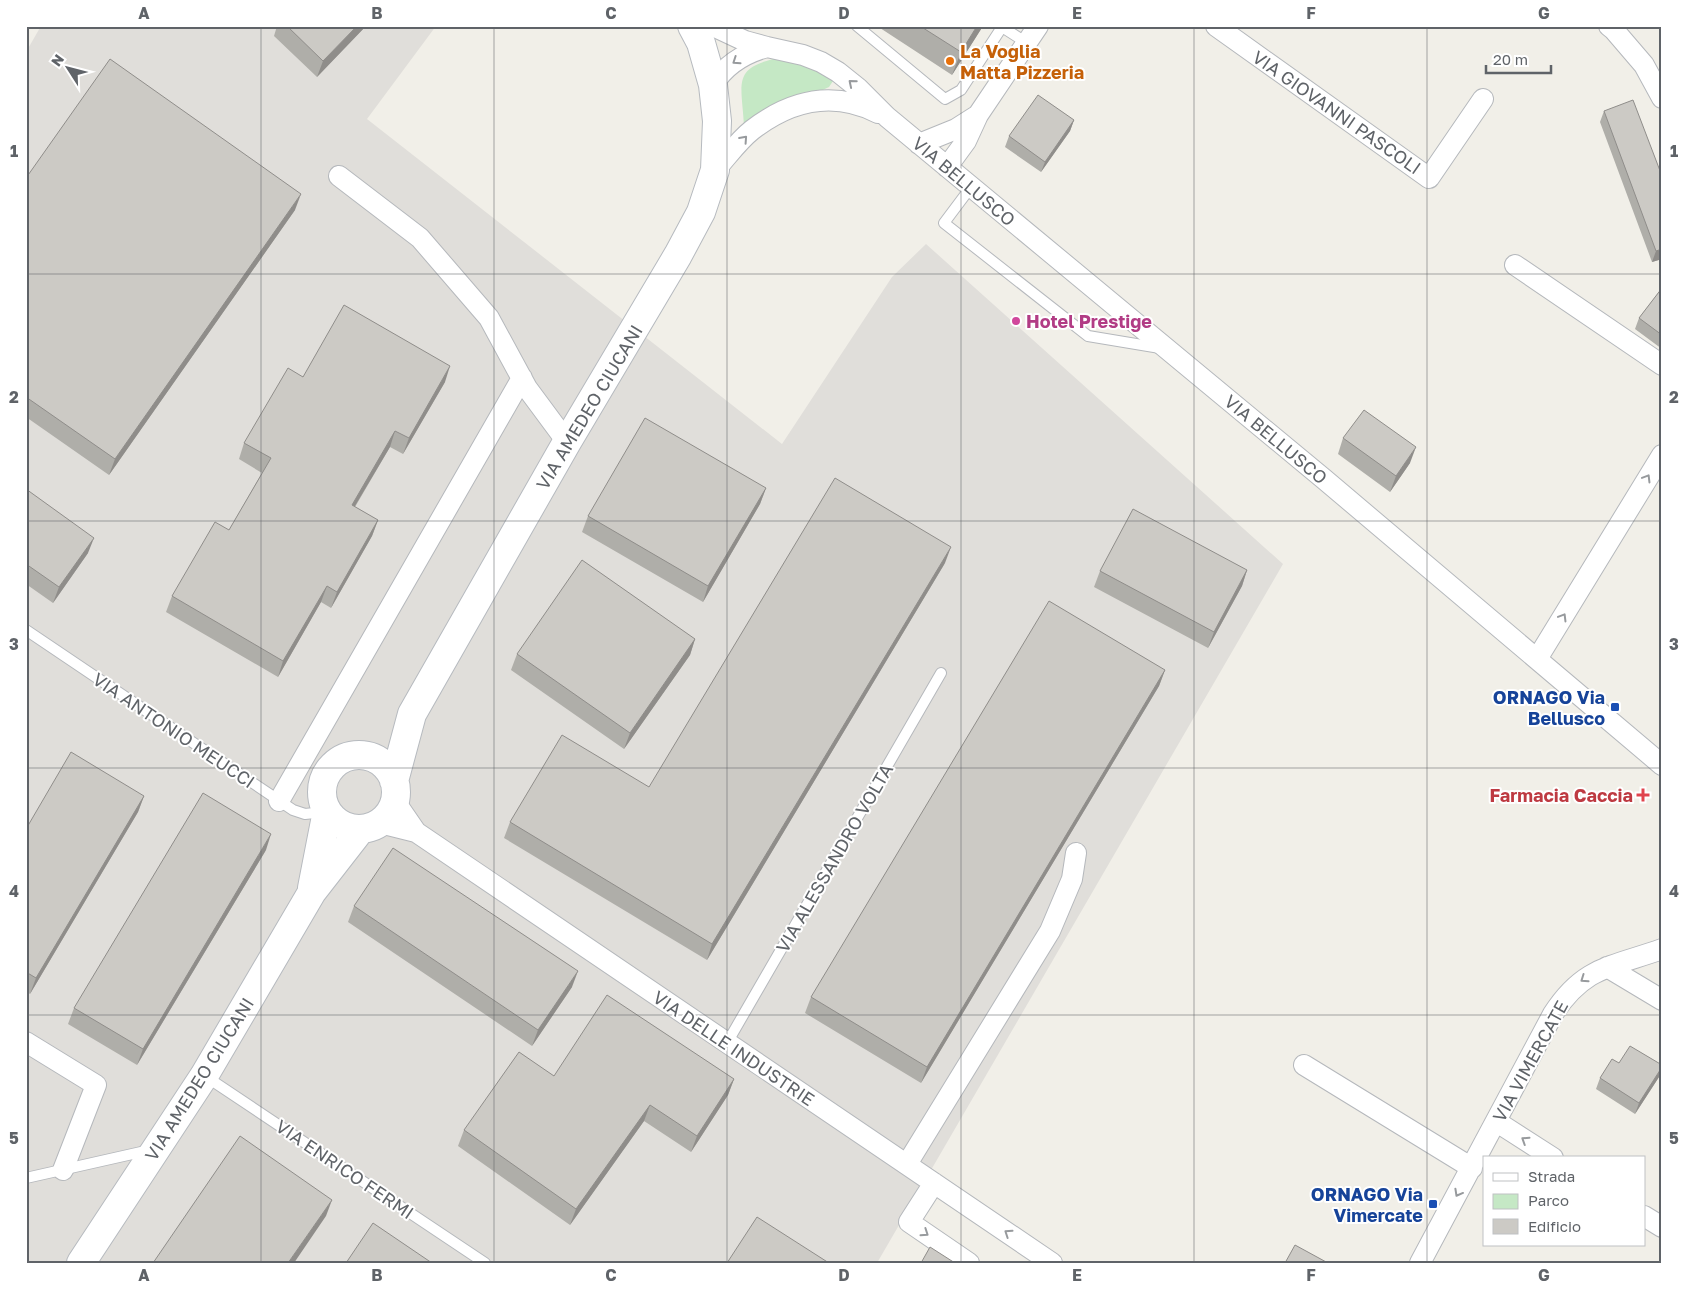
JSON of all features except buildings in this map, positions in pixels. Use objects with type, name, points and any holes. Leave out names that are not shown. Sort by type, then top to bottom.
[{"type":"main road","name":"VIA AMEDEO CIUCANI","points":[[81,1263],[204,1076],[312,892],[370,826],[390,812],[412,714],[567,442],[678,255],[701,212],[715,170],[717,121],[714,85],[701,43],[692,26]]},
{"type":"main road","name":"VIA AMEDEO CIUCANI","points":[[312,892],[327,811],[322,793],[327,773],[341,760],[351,756],[362,756],[382,742],[412,714]]},
{"type":"main road","points":[[362,756],[372,758],[383,764],[390,772],[394,790]]},
{"type":"main road","points":[[327,811],[341,825],[352,829],[370,826]]},
{"type":"street","name":"VIA BELLUSCO","points":[[713,26],[767,48],[803,54],[830,67],[858,88],[887,117],[919,144],[1168,350],[1662,765]]},
{"type":"street","name":"VIA GIOVANNI PASCOLI","points":[[1216,26],[1429,178],[1483,99]]},
{"type":"street","points":[[1609,26],[1644,65],[1662,98]]},
{"type":"street","points":[[947,167],[966,141],[978,115],[1032,34]]},
{"type":"street","points":[[714,85],[718,78],[735,62],[750,53],[767,48]]},
{"type":"street","name":"VIA BELLUSCO","points":[[715,170],[751,131],[777,113],[790,107],[817,101],[841,101],[856,104],[887,117]]},
{"type":"street","points":[[919,144],[956,129],[978,115]]},
{"type":"street","points":[[339,176],[420,238],[489,318],[527,388],[567,442]]},
{"type":"street","points":[[1515,265],[1662,366]]},
{"type":"street","points":[[279,800],[522,378]]},
{"type":"street","points":[[1537,659],[1662,455]]},
{"type":"street","name":"VIA DELLE INDUSTRIE","points":[[394,790],[416,832]]},
{"type":"street","name":"VIA DELLE INDUSTRIE","points":[[370,826],[416,832],[1049,1262]]},
{"type":"street","points":[[907,1164],[1050,931],[1072,879],[1076,853]]},
{"type":"street","name":"VIA VIMERCATE","points":[[1420,1263],[1553,1014],[1565,996],[1582,980],[1607,967],[1662,949]]},
{"type":"street","points":[[1607,967],[1662,1000]]},
{"type":"street","points":[[26,1042],[96,1085],[64,1170]]},
{"type":"street","points":[[1304,1065],[1472,1168]]},
{"type":"street","points":[[1497,1122],[1550,1156]]},
{"type":"street","points":[[934,1183],[908,1222],[968,1263]]},
{"type":"street","points":[[1646,1217],[1662,1227]]},
{"type":"lane","points":[[857,26],[945,99],[961,90],[1002,27],[1032,34]]},
{"type":"lane","points":[[971,187],[944,223],[1088,336],[1168,350]]},
{"type":"lane","name":"VIA ANTONIO MEUCCI","points":[[26,630],[300,814],[327,811]]},
{"type":"lane","name":"VIA ALESSANDRO VOLTA","points":[[727,1043],[941,673]]},
{"type":"lane","name":"VIA ENRICO FERMI","points":[[204,1076],[485,1263]]},
{"type":"lane","points":[[26,1178],[156,1149]]},
{"type":"shaded area","points":[[41,26],[436,26],[367,119],[782,444],[892,277],[926,244],[1283,564],[877,1263],[26,1263],[26,52]]},
{"type":"green space","points":[[783,57],[802,61],[833,81],[829,87],[744,127],[741,88],[743,79],[754,66]]},
{"type":"place","name":"La Voglia Matta Pizzeria","points":[[950,61]]},
{"type":"place","name":"Hotel Prestige","points":[[1016,321]]},
{"type":"place","name":"ORNAGO Via Bellusco","points":[[1615,707]]},
{"type":"place","name":"Farmacia Caccia","points":[[1643,795]]},
{"type":"place","name":"ORNAGO Via Vimercate","points":[[1433,1204]]}]
